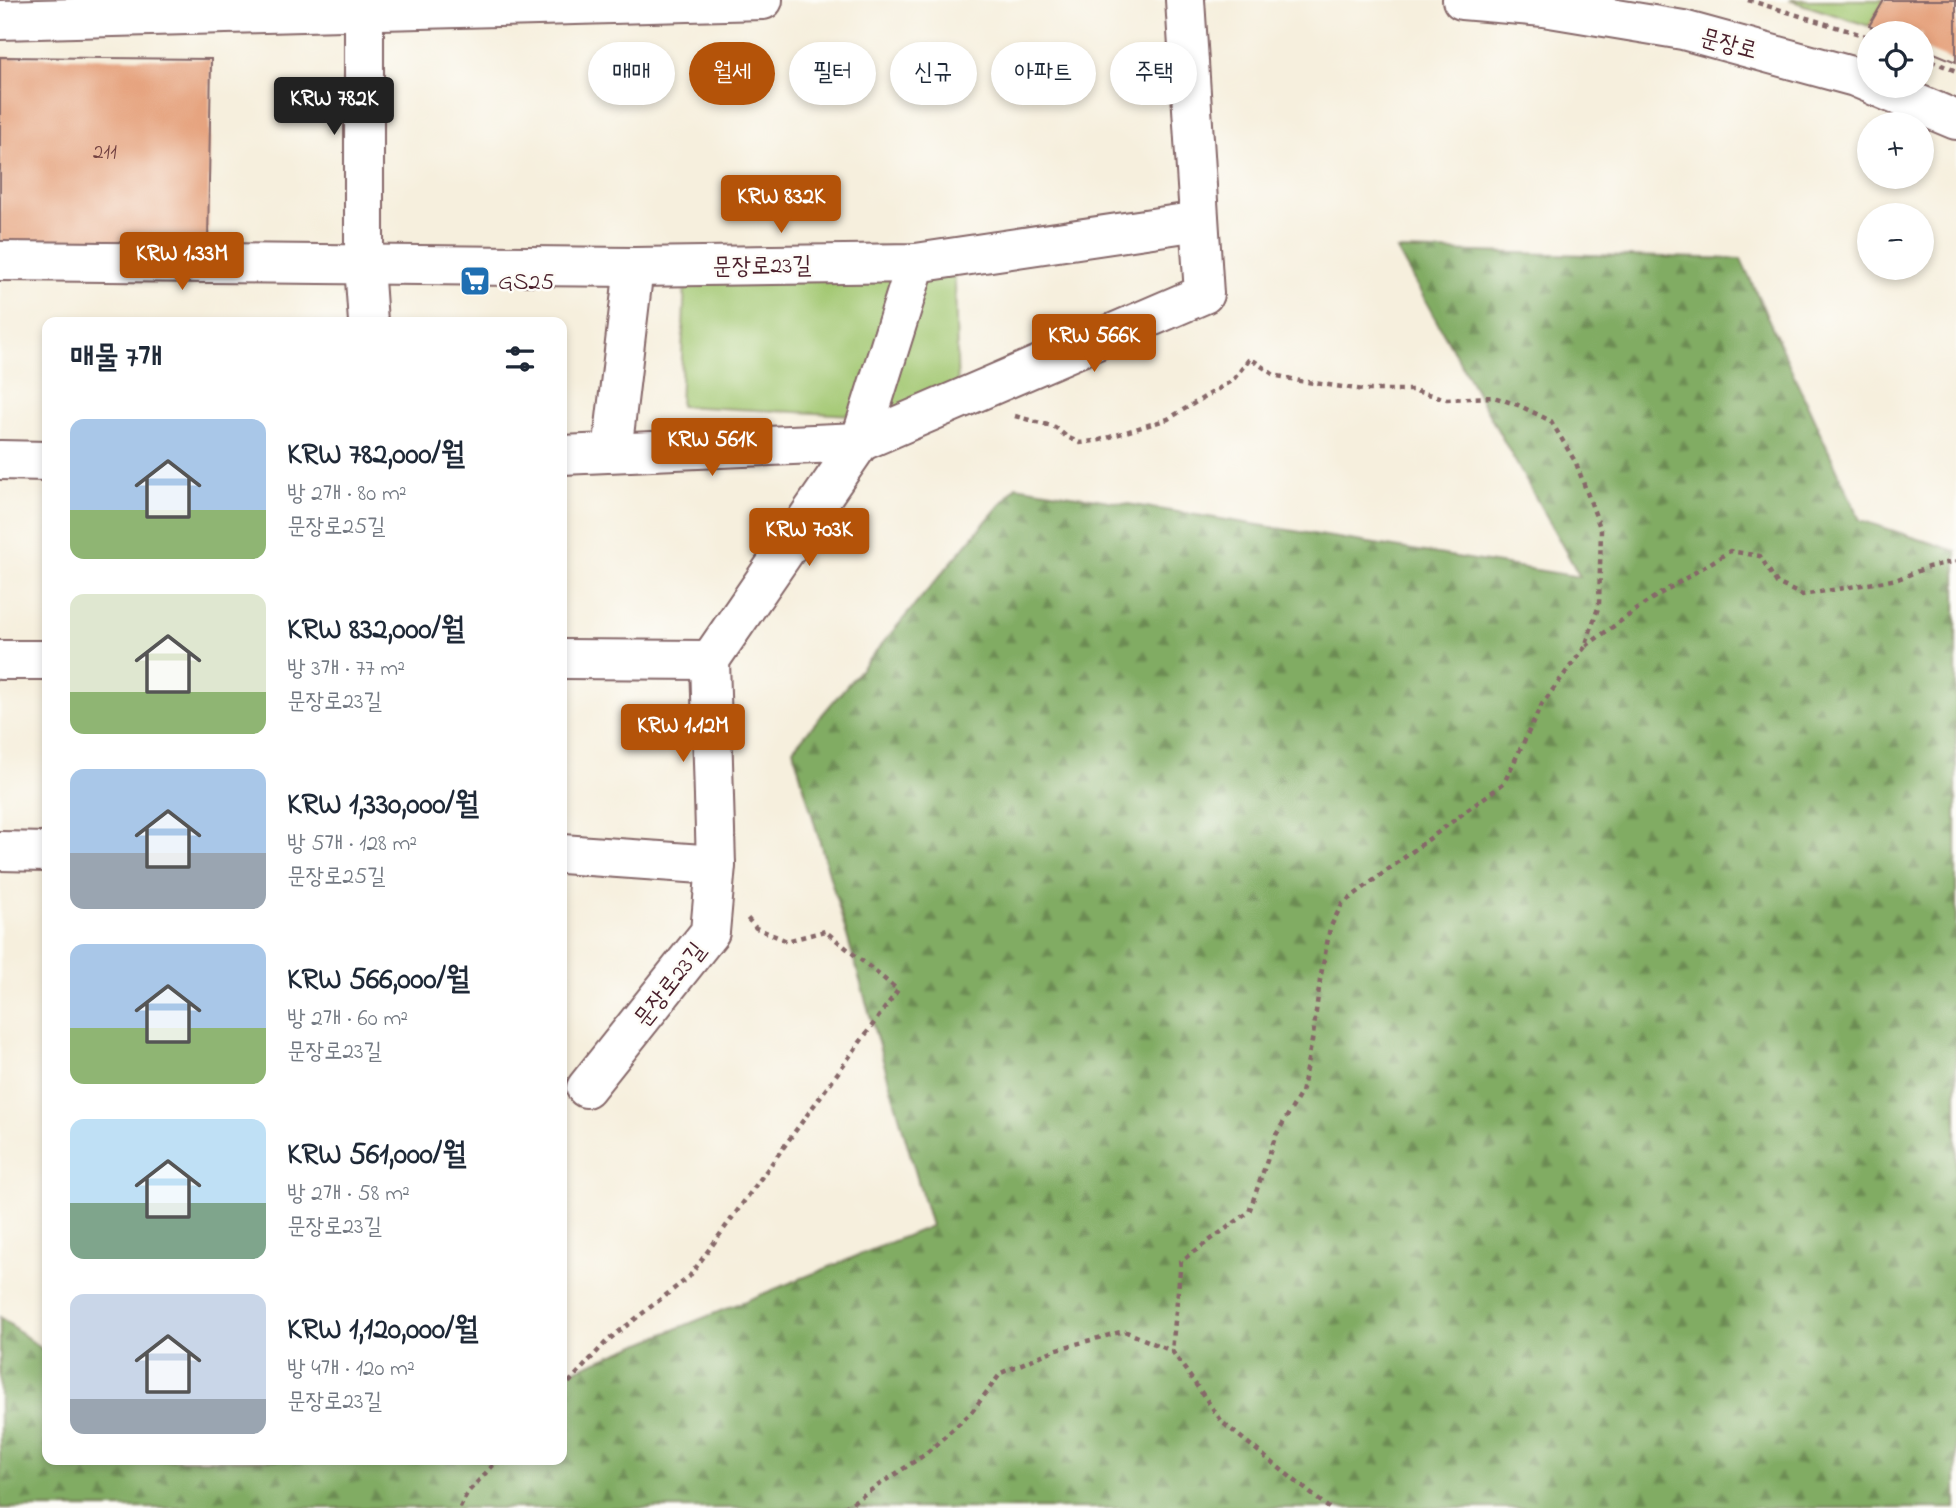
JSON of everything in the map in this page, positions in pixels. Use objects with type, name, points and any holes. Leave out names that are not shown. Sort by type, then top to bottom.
[{"type":"street","points":[[0,20],[365,4],[763,0]]},
{"type":"street","points":[[567,455],[860,442],[1204,294],[1185,0]]},
{"type":"street","name":"문장로","points":[[1462,0],[1624,10],[1683,30],[1857,78]]},
{"type":"street","points":[[365,4],[364,265],[368,317]]},
{"type":"street","points":[[1904,98],[1956,120]]},
{"type":"street","name":"문장로23길","points":[[0,261],[634,267],[916,262],[1199,221]]},
{"type":"street","points":[[567,659],[710,660],[860,442],[916,262]]},
{"type":"street","points":[[612,452],[634,267]]},
{"type":"street","points":[[0,460],[42,461]]},
{"type":"street","points":[[0,660],[42,660]]},
{"type":"street","name":"문장로23길","points":[[586,1088],[710,932],[716,873],[710,660]]},
{"type":"street","points":[[3,862],[42,853]]},
{"type":"street","points":[[567,855],[716,873]]},
{"type":"path","points":[[1748,0],[1857,33]]},
{"type":"path","points":[[1934,62],[1956,71]]},
{"type":"path","points":[[975,393],[1003,413],[1055,427],[1080,443],[1100,440],[1168,419],[1233,380],[1250,358],[1274,375],[1300,381],[1364,390],[1412,390],[1447,399],[1494,397],[1518,405],[1551,421],[1576,463],[1601,530],[1599,605],[1585,647]]},
{"type":"path","points":[[1172,1351],[1181,1261],[1249,1212],[1276,1135],[1301,1093],[1330,928],[1342,904],[1504,783],[1542,704],[1585,647],[1650,600],[1730,551],[1760,555],[1777,583],[1802,595],[1898,579],[1928,567],[1956,561]]},
{"type":"path","points":[[567,1385],[607,1341],[689,1277],[898,990],[825,931],[787,941],[755,928],[716,873]]},
{"type":"path","points":[[844,1508],[924,1455],[971,1413],[1001,1373],[1054,1350],[1124,1331],[1172,1351],[1223,1423],[1329,1508]]},
{"type":"path","points":[[460,1508],[467,1493],[493,1465]]},
{"type":"green space","points":[[1789,0],[1884,0],[1872,21],[1857,22]]},
{"type":"green space","points":[[954,245],[958,394],[910,418],[680,406],[686,254]]},
{"type":"green space","points":[[1397,250],[1741,259],[1860,520],[1956,551],[1956,1508],[0,1508],[0,1317],[42,1349],[42,1465],[567,1465],[567,1373],[931,1226],[793,749],[1016,486],[1580,577]]},
{"type":"building","points":[[1884,0],[1956,0],[1956,62],[1934,53],[1934,21],[1872,21]]},
{"type":"building","points":[[0,57],[211,59],[208,244],[0,242]]},
{"type":"place","name":"GS25","points":[[475,281]]}]
